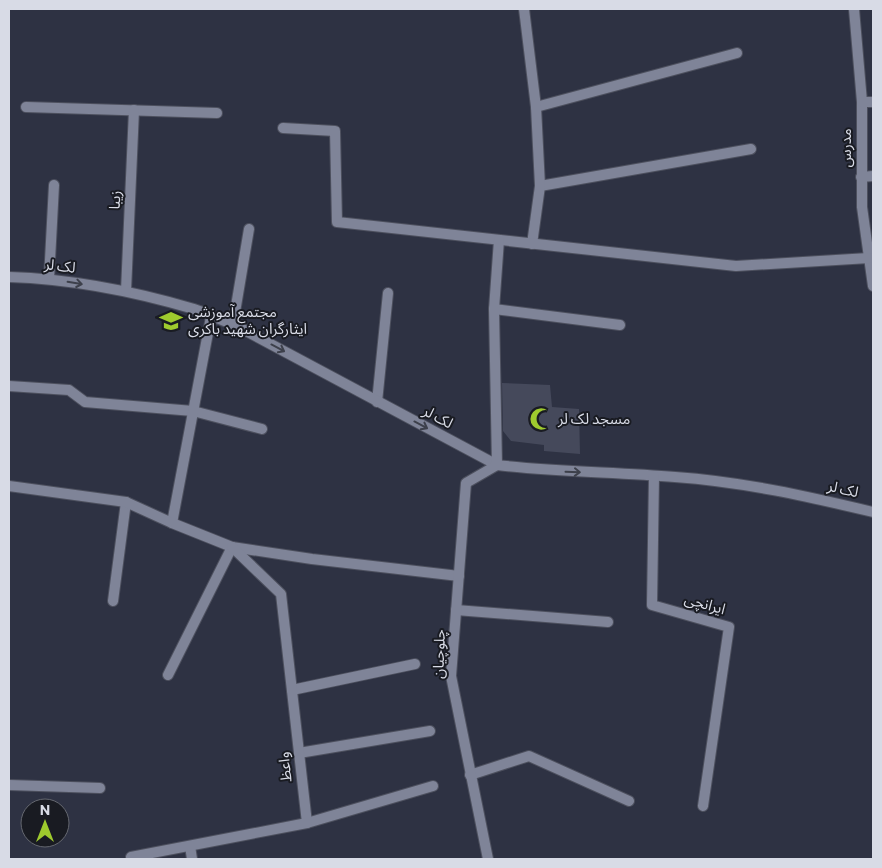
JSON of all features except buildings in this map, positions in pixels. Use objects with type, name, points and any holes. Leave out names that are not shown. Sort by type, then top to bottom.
[{"type":"street","points":[[524,9],[536,107],[540,186],[532,244]]},
{"type":"street","name":"مدرس","points":[[854,9],[862,102],[862,207],[873,286]]},
{"type":"street","points":[[536,107],[737,53]]},
{"type":"street","points":[[862,102],[873,102]]},
{"type":"street","points":[[26,107],[217,113]]},
{"type":"street","name":"زیبا","points":[[126,291],[134,110]]},
{"type":"street","points":[[283,128],[335,131],[336,222],[736,266],[870,258]]},
{"type":"street","points":[[540,186],[752,149]]},
{"type":"street","points":[[861,176],[873,176]]},
{"type":"street","points":[[49,279],[54,185]]},
{"type":"street","points":[[233,324],[249,229]]},
{"type":"street","points":[[497,466],[494,309],[499,240]]},
{"type":"street","name":"لک لر","points":[[9,277],[49,279],[126,291],[196,310],[233,324],[497,466],[546,471],[654,476],[769,487],[873,512]]},
{"type":"street","points":[[377,402],[388,293]]},
{"type":"street","points":[[494,309],[620,325]]},
{"type":"street","points":[[172,523],[211,317]]},
{"type":"street","points":[[9,386],[69,390],[85,402],[193,411],[262,429]]},
{"type":"street","name":"چلوچیان","points":[[488,859],[451,676],[466,483],[497,466]]},
{"type":"street","name":"ایرانچی","points":[[654,476],[652,605],[729,627],[704,806]]},
{"type":"street","name":"واعظ","points":[[9,486],[126,502],[172,523],[232,546],[281,594],[306,823]]},
{"type":"street","points":[[113,601],[126,502]]},
{"type":"street","points":[[168,675],[232,546],[312,559],[459,576]]},
{"type":"street","points":[[456,610],[608,622]]},
{"type":"street","points":[[292,690],[415,664]]},
{"type":"street","points":[[299,753],[430,730]]},
{"type":"street","points":[[470,776],[529,756],[629,801]]},
{"type":"street","points":[[9,785],[100,788]]},
{"type":"street","points":[[132,859],[131,857],[306,823],[433,786]]},
{"type":"street","points":[[190,846],[192,859]]},
{"type":"place","name":"مجتمع آموزشی ایثارگران شهید باکری","points":[[171,321]]},
{"type":"place","name":"مسجد لک لر","points":[[541,419]]}]
